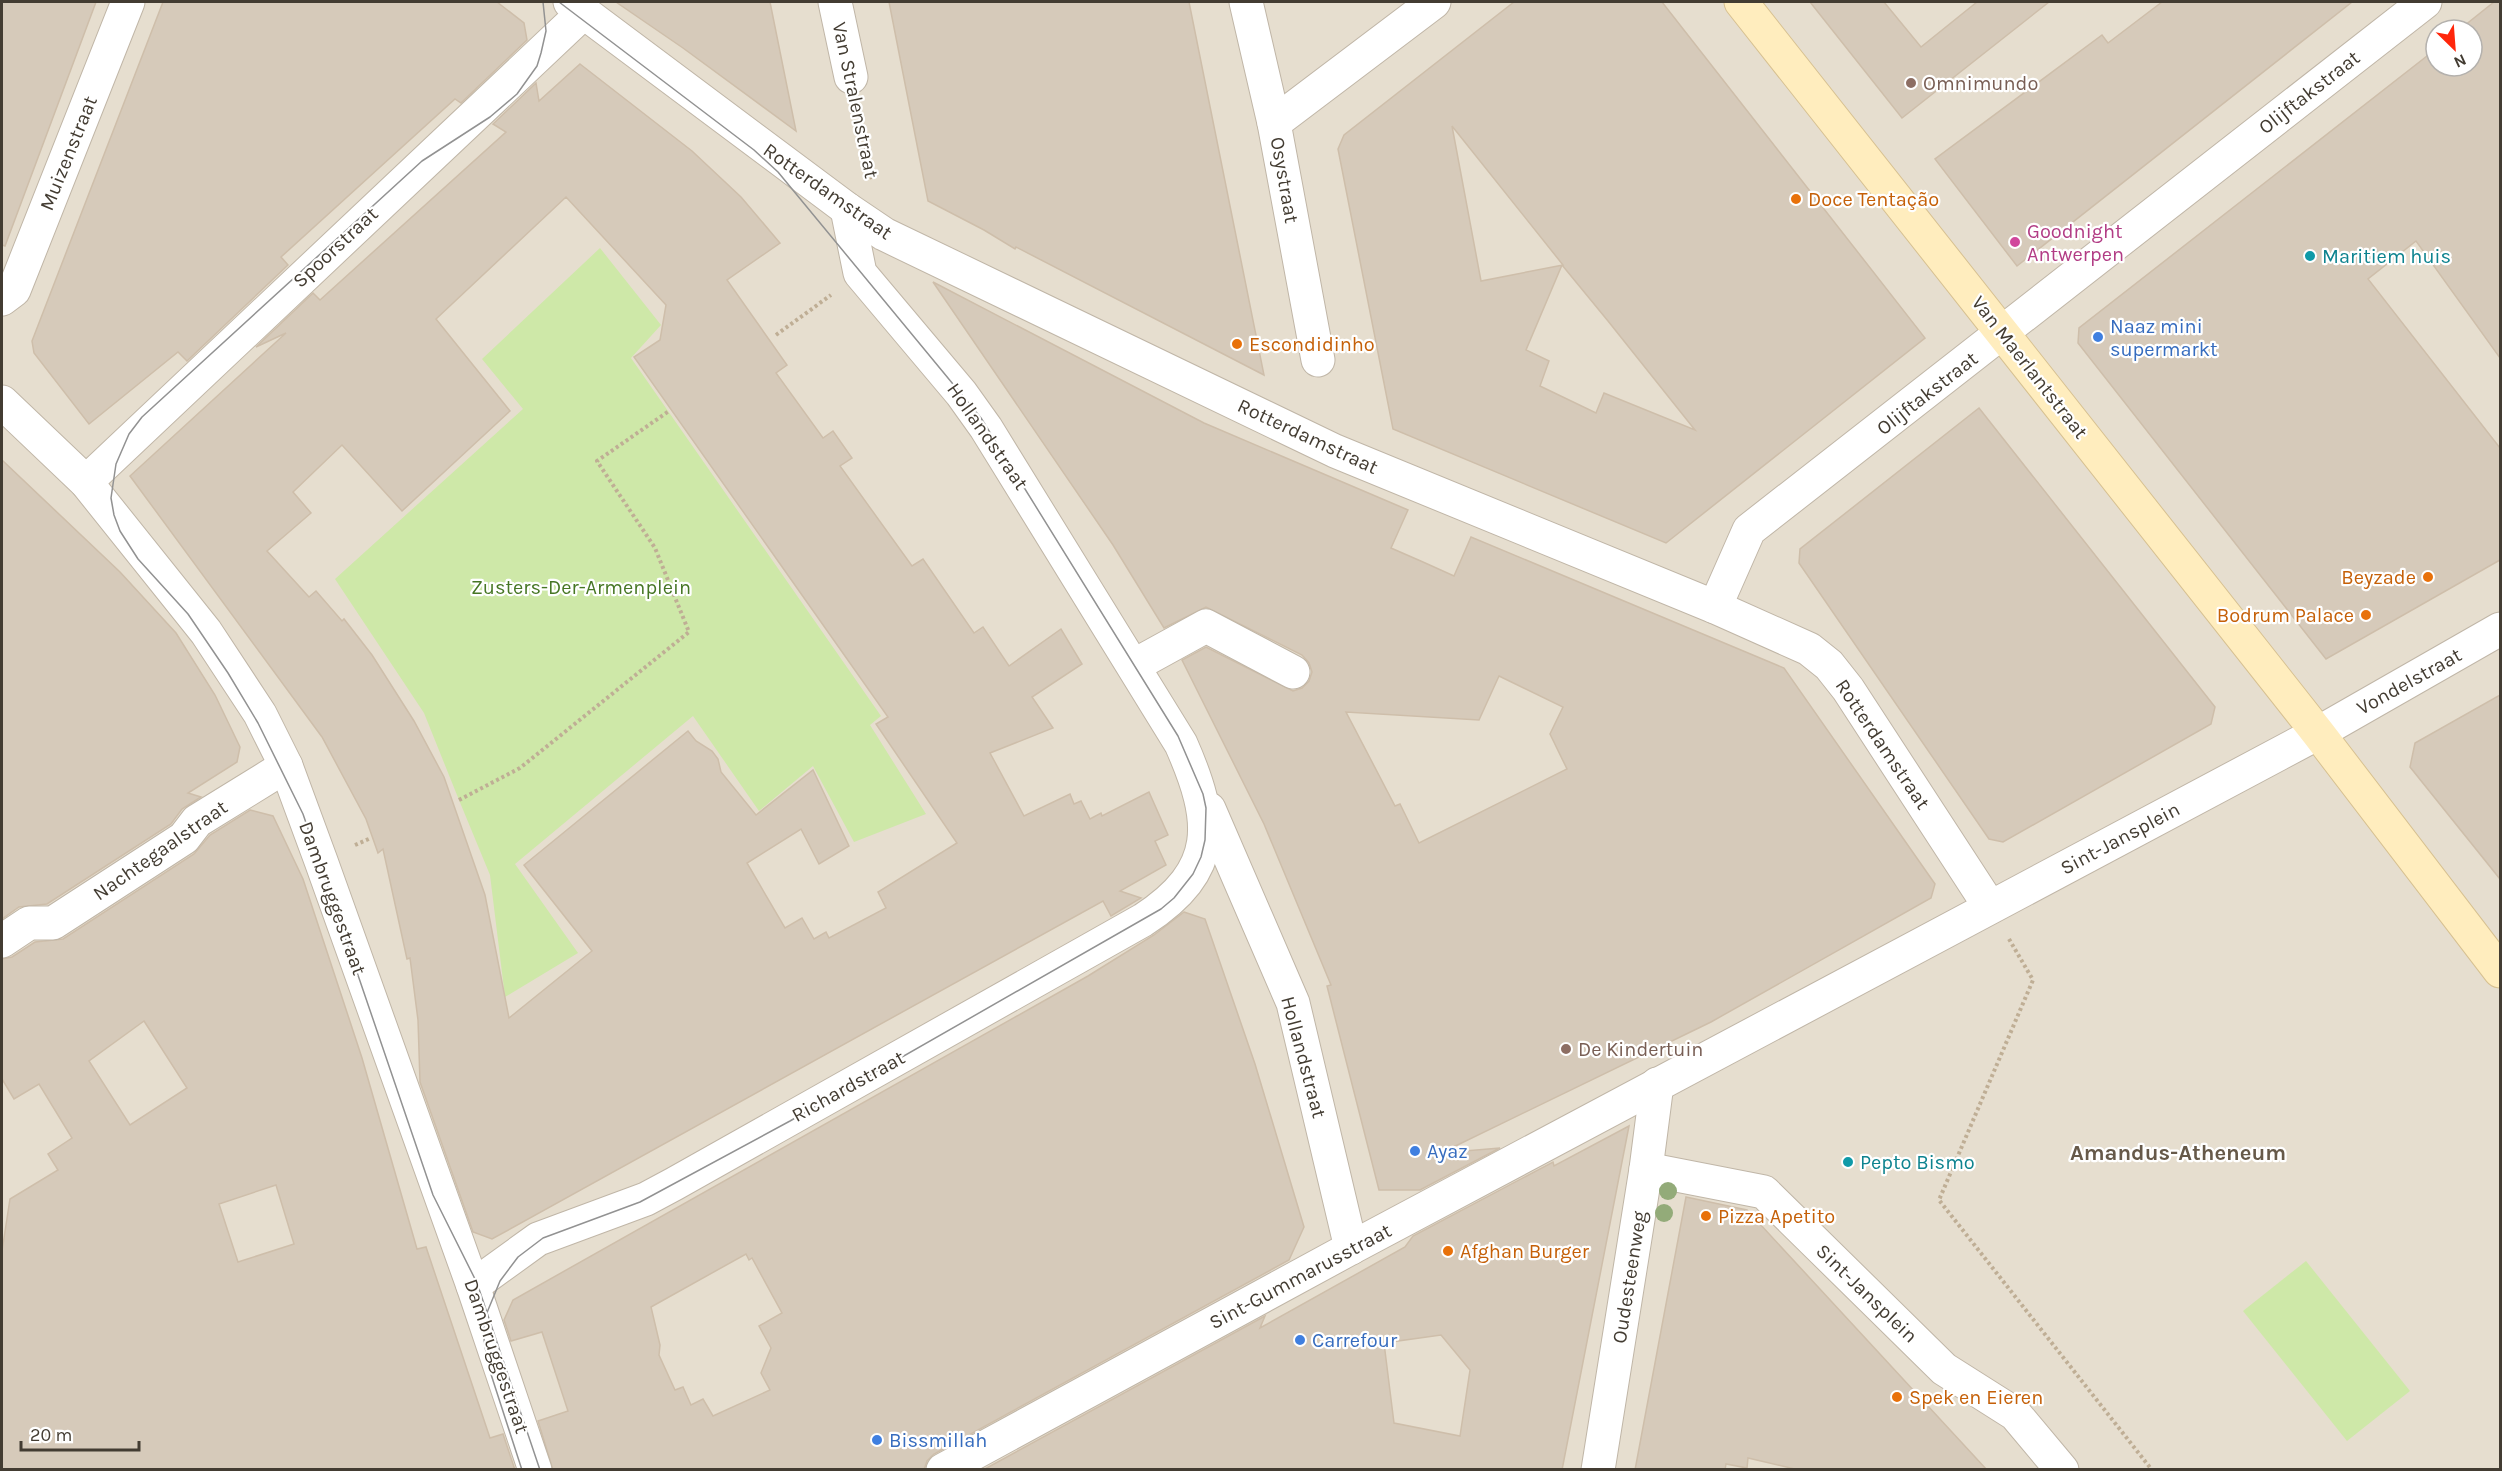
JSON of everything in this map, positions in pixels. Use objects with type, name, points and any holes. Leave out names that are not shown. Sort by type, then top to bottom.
[{"type":"street","name":"Muizenstraat","points":[[2,299],[14,290],[128,2]]},
{"type":"street","name":"Van Stralenstraat","points":[[835,2],[851,77]]},
{"type":"street","name":"Osystraat","points":[[1246,2],[1274,123],[1318,360]]},
{"type":"street","points":[[1274,123],[1434,2]]},
{"type":"street","name":"Van Maerlantstraat","points":[[1741,2],[2318,733]]},
{"type":"street","name":"Olijftakstraat","points":[[1715,607],[1749,530],[2425,2]]},
{"type":"street","name":"Rotterdamstraat","points":[[577,7],[847,209],[884,234],[1335,451],[1715,607],[1809,649],[1828,665],[1848,689],[1990,907]]},
{"type":"street","name":"Spoorstraat","points":[[86,482],[577,7]]},
{"type":"street","name":"Hollandstraat","points":[[847,209],[860,273],[960,393],[986,428],[1135,665],[1181,744],[1293,1003],[1351,1248]]},
{"type":"street","name":"Dambruggestraat","points":[[2,402],[86,482],[206,632],[260,714],[286,766],[473,1286],[535,1470]]},
{"type":"street","points":[[1135,665],[1206,626],[1293,672]]},
{"type":"street","name":"Vondelstraat","points":[[2318,733],[2500,629]]},
{"type":"street","points":[[2318,733],[2500,971]]},
{"type":"street","name":"Sint-Jansplein","points":[[1657,1084],[2318,733]]},
{"type":"street","name":"Nachtegaalstraat","points":[[2,941],[29,923],[53,924],[184,838],[197,821],[286,766]]},
{"type":"street","name":"Hollandstraat","points":[[1194,773],[1205,819],[1201,856]]},
{"type":"street","name":"Richardstraat","points":[[473,1286],[538,1239],[646,1199],[1143,920],[1178,894],[1190,878],[1201,856]]},
{"type":"street","name":"Sint-Gummarusstraat","points":[[943,1470],[1657,1084]]},
{"type":"street","name":"Oudesteenweg","points":[[1598,1470],[1647,1169],[1657,1084]]},
{"type":"street","name":"Sint-Jansplein","points":[[1647,1169],[1764,1191],[1944,1368],[2014,1414],[2062,1470]]},
{"type":"path","name":"Van Stralenstraat","points":[[851,77],[884,234]]},
{"type":"path","points":[[776,334],[860,273]]},
{"type":"path","points":[[459,800],[520,768],[689,632],[655,548],[597,461],[669,411]]},
{"type":"path","points":[[1990,907],[2032,980],[1939,1200],[2152,1470]]},
{"type":"shaded area","points":[[2,2],[2500,2],[2500,1469],[2,1469]]},
{"type":"green space","name":"Zusters-Der-Armenplein","points":[[600,248],[661,325],[631,358],[881,716],[870,725],[926,814],[854,842],[813,766],[759,811],[693,716],[515,864],[578,953],[505,997],[490,875],[424,713],[335,579],[523,409],[482,359]]},
{"type":"green space","points":[[2306,1261],[2410,1391],[2347,1441],[2243,1311]]},
{"type":"building","points":[[2,2],[96,2],[5,246],[2,245]]},
{"type":"building","points":[[163,2],[497,2],[524,23],[527,40],[461,103],[455,99],[281,257],[288,265],[187,361],[178,352],[89,424],[34,353],[32,341]]},
{"type":"building","points":[[616,2],[770,2],[796,131],[683,48]]},
{"type":"building","points":[[889,2],[1189,2],[1264,375],[1016,247],[1015,249],[928,201]]},
{"type":"building","points":[[1514,2],[1662,2],[1925,338],[1666,543],[1393,429],[1338,149],[1344,135]],"holes":[[[1452,126],[1563,265],[1481,281]],[[1562,265],[1695,430],[1604,393],[1596,413],[1540,386],[1549,361],[1526,350]]]},
{"type":"building","name":"Omnimundo","points":[[1810,2],[1884,2],[1921,47],[1977,2],[2049,2],[1902,118]]},
{"type":"building","points":[[2162,2],[2352,2],[2017,266],[1935,159],[2102,35],[2108,43]]},
{"type":"building","points":[[2494,2],[2500,2],[2500,358],[2416,241],[2368,279],[2500,448],[2500,560],[2326,659],[2078,343],[2079,328],[2424,58],[2424,78],[2484,78],[2484,18],[2474,18]]},
{"type":"building","points":[[580,64],[692,151],[741,197],[780,243],[727,280],[787,365],[776,373],[823,438],[833,431],[852,458],[840,466],[912,566],[923,559],[974,633],[983,627],[1009,666],[1061,629],[1082,664],[1032,697],[1053,728],[990,753],[1024,816],[1070,794],[1074,804],[1081,801],[1090,819],[1101,813],[1102,816],[1149,792],[1168,835],[1155,841],[1166,865],[1120,891],[1141,898],[1111,916],[1103,901],[492,1239],[473,1232],[420,1082],[418,1020],[410,958],[407,959],[383,849],[378,853],[366,819],[322,737],[130,476],[286,333],[256,347],[313,293],[320,300],[506,132],[493,124],[536,83],[539,101]],"holes":[[[566,197],[666,305],[660,340],[634,357],[888,717],[876,724],[957,843],[878,892],[886,908],[829,938],[826,932],[814,939],[802,918],[785,928],[747,863],[801,829],[819,864],[849,846],[813,770],[756,815],[721,772],[718,759],[712,751],[696,741],[688,731],[524,865],[592,951],[509,1018],[485,895],[444,777],[414,721],[372,655],[344,619],[342,621],[316,591],[309,597],[267,551],[311,513],[293,492],[342,445],[402,511],[510,411],[436,319]]]},
{"type":"building","points":[[933,282],[1204,423],[1408,510],[1391,548],[1454,576],[1471,537],[1784,668],[1935,884],[1931,898],[1711,1022],[1441,1153],[1500,1148],[1420,1190],[1379,1190],[1327,986],[1331,985],[1264,824],[1182,660],[1206,647],[1293,691],[1302,688],[1309,681],[1312,672],[1309,663],[1302,655],[1206,607],[1164,628],[1113,545]],"holes":[[[1499,676],[1563,707],[1550,734],[1567,769],[1419,843],[1400,804],[1395,806],[1346,712],[1479,720]]]},
{"type":"building","points":[[1979,408],[2215,707],[2211,724],[2003,842],[1989,839],[1799,563],[1800,549]]},
{"type":"building","points":[[2,460],[120,572],[176,633],[215,695],[240,747],[237,762],[188,793],[201,797],[182,809],[171,824],[47,904],[19,907],[2,919]]},
{"type":"building","points":[[2500,695],[2500,879],[2410,767],[2415,743]]},
{"type":"building","points":[[250,810],[273,816],[303,879],[362,1058],[417,1249],[426,1247],[490,1438],[503,1434],[515,1470],[2,1470],[2,1251],[10,1199],[58,1170],[48,1154],[72,1138],[39,1084],[14,1099],[2,1079],[2,959],[12,957],[35,942],[63,939],[194,854],[210,835]],"holes":[[[144,1021],[187,1088],[130,1125],[89,1061]],[[276,1185],[294,1244],[238,1262],[219,1204]]]},
{"type":"building","points":[[1184,912],[1205,919],[1255,1064],[1304,1227],[1289,1260],[934,1454],[927,1461],[924,1470],[553,1470],[538,1421],[568,1411],[542,1332],[511,1341],[504,1320],[513,1300],[1088,976],[1154,935]],"holes":[[[746,1254],[749,1260],[752,1258],[782,1313],[759,1326],[771,1348],[761,1373],[770,1390],[713,1416],[703,1399],[691,1405],[683,1387],[675,1390],[659,1355],[660,1345],[651,1307]]]},
{"type":"building","points":[[1629,1126],[1562,1470],[983,1470],[1265,1316],[1260,1328],[1405,1247],[1413,1236],[1553,1162],[1554,1166]],"holes":[[[1441,1335],[1470,1370],[1460,1436],[1394,1423],[1384,1343]]]},
{"type":"building","points":[[1686,1197],[1747,1210],[1987,1470],[1799,1470],[1748,1458],[1747,1468],[1726,1464],[1725,1470],[1635,1470]]},
{"type":"tram line","points":[[540,1470],[477,1283],[433,1195],[303,814],[258,723],[228,673],[188,614],[138,559],[120,531],[111,498],[116,464],[129,434],[142,417],[422,161],[490,117],[517,94],[537,66],[541,53],[546,31],[543,2]]},
{"type":"tram line","points":[[522,1470],[488,1365],[483,1333],[486,1315],[500,1281],[518,1257],[543,1238],[640,1202],[790,1121],[1161,909],[1174,898],[1193,874],[1201,857],[1205,840],[1206,808],[1203,794],[1178,736],[981,418],[778,172],[754,150],[559,2]]},
{"type":"place","name":"Omnimundo","points":[[1911,83]]},
{"type":"place","name":"Doce Tentação","points":[[1796,199]]},
{"type":"place","name":"Goodnight Antwerpen","points":[[2015,242]]},
{"type":"place","name":"Maritiem huis","points":[[2310,256]]},
{"type":"place","name":"Naaz mini supermarkt","points":[[2098,337]]},
{"type":"place","name":"Escondidinho","points":[[1237,344]]},
{"type":"place","name":"Beyzade","points":[[2428,577]]},
{"type":"place","name":"Bodrum Palace","points":[[2366,615]]},
{"type":"place","name":"De Kindertuin","points":[[1566,1049]]},
{"type":"place","name":"Ayaz","points":[[1415,1151]]},
{"type":"place","name":"Pepto Bismo","points":[[1848,1162]]},
{"type":"place","name":"Pizza Apetito","points":[[1706,1216]]},
{"type":"place","name":"Afghan Burger","points":[[1448,1251]]},
{"type":"place","name":"Carrefour","points":[[1300,1340]]},
{"type":"place","name":"Spek en Eieren","points":[[1897,1397]]},
{"type":"place","name":"Bissmillah","points":[[877,1440]]},
{"type":"district","name":"Amandus-Atheneum","points":[[2178,1152]]}]
